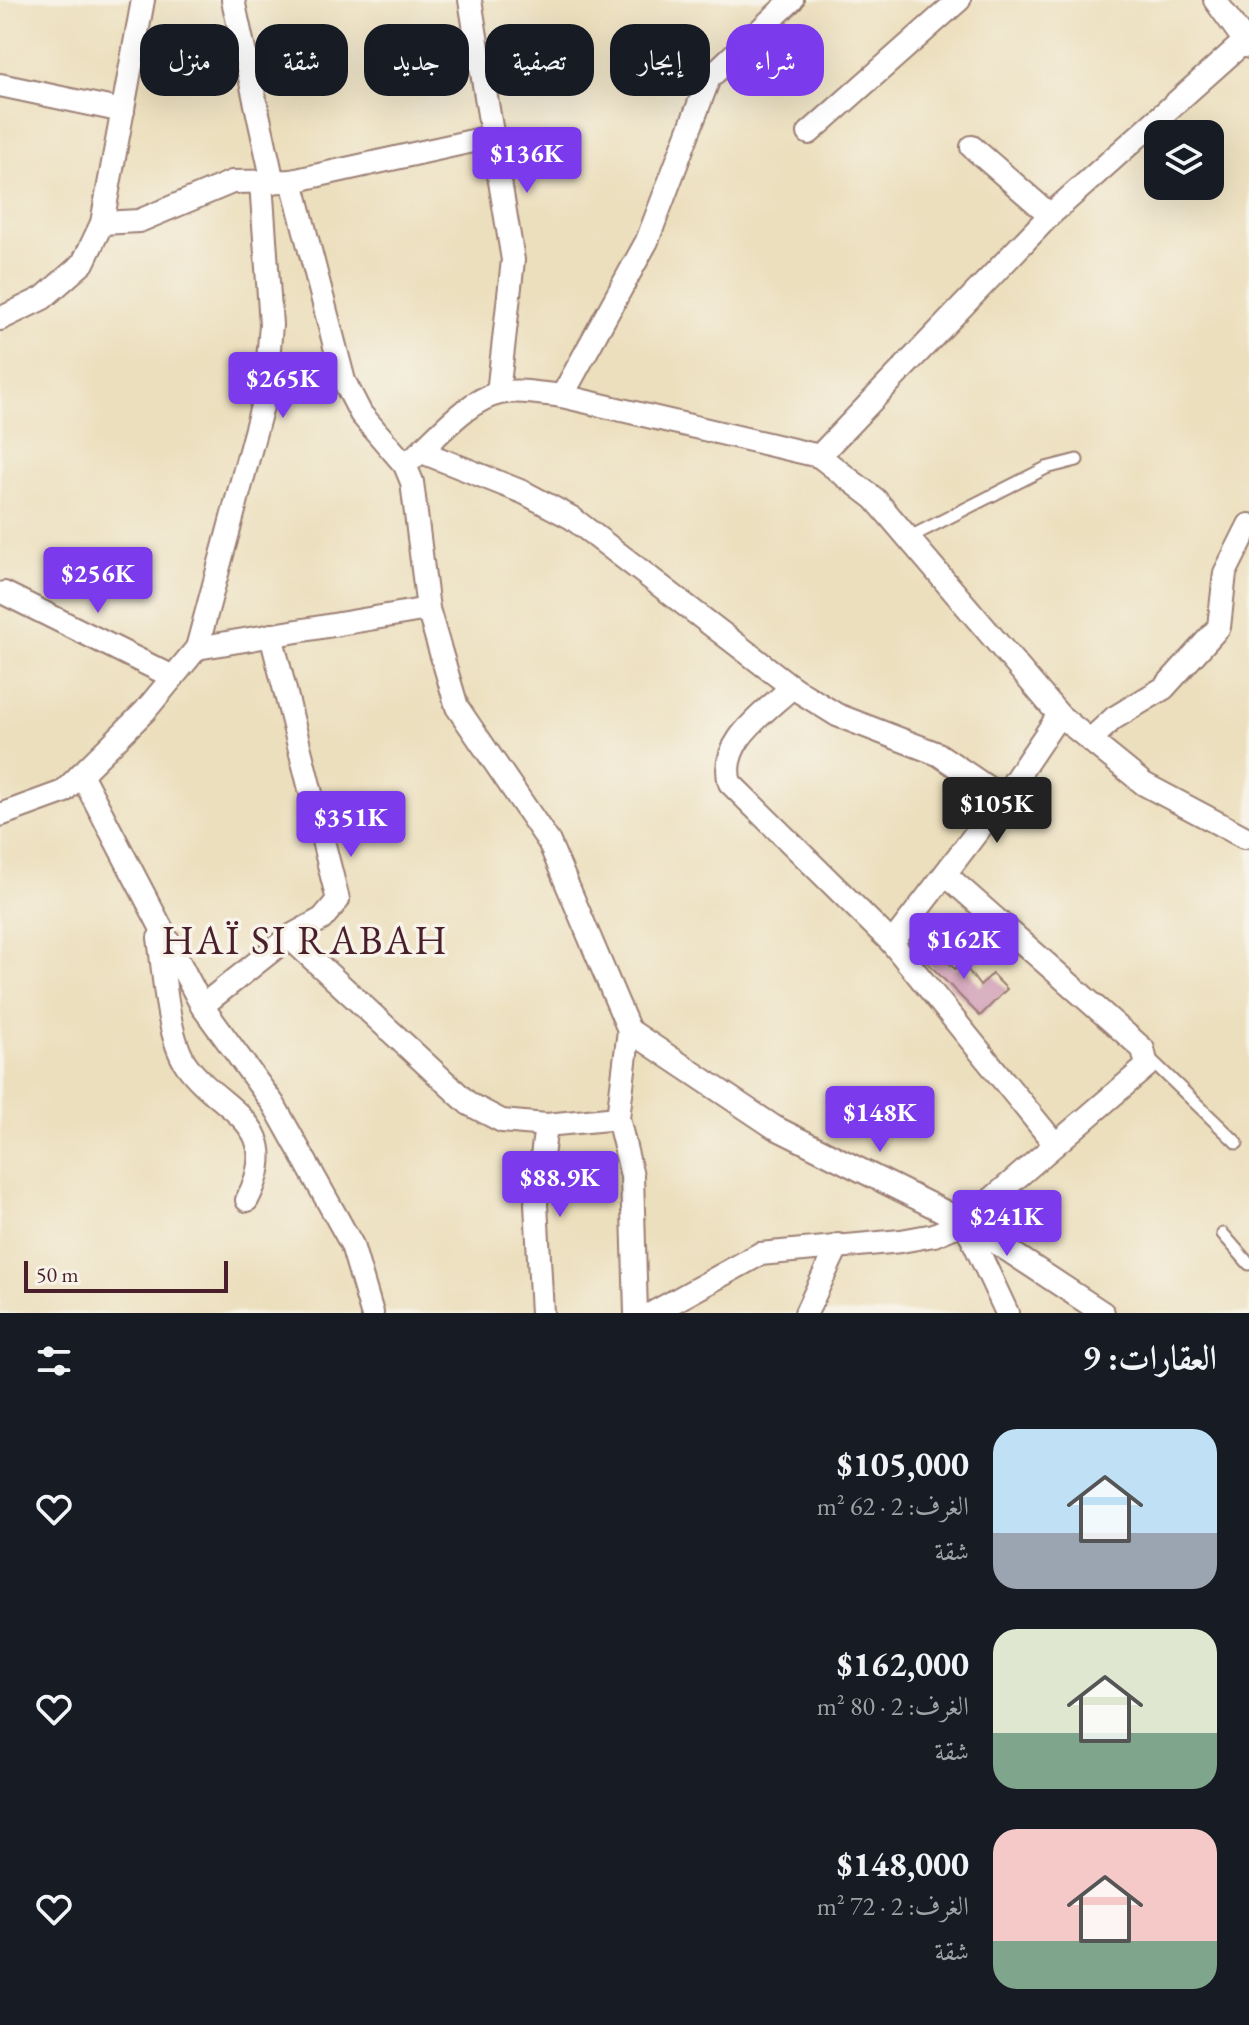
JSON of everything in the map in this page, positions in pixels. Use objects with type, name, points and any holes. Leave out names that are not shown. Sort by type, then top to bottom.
[{"type":"street","points":[[0,319],[43,298],[83,263],[102,223],[143,0]]},
{"type":"street","points":[[233,0],[275,181],[344,381],[361,414],[414,458],[525,493],[572,518],[792,687],[837,715],[938,754],[1003,798]]},
{"type":"street","points":[[470,0],[495,136],[513,260],[498,393]]},
{"type":"street","points":[[562,396],[647,241],[709,78],[792,0]]},
{"type":"street","points":[[809,133],[959,0]]},
{"type":"street","points":[[819,456],[1050,215],[1247,44],[1215,0]]},
{"type":"street","points":[[0,85],[123,111]]},
{"type":"street","points":[[102,223],[139,221],[232,182],[275,181],[495,136]]},
{"type":"street","points":[[972,147],[1050,215]]},
{"type":"street","points":[[0,815],[63,792],[145,711],[197,648],[265,395],[271,325],[275,181]]},
{"type":"street","points":[[636,1313],[632,1176],[618,1118],[629,1030],[549,842],[457,707],[428,609],[412,482],[414,458],[471,406],[498,393],[562,396],[819,456],[875,499],[1059,715],[1144,784],[1244,837]]},
{"type":"street","points":[[1090,740],[1114,718],[1164,688],[1219,627],[1225,573],[1249,525]]},
{"type":"street","points":[[4,593],[173,677]]},
{"type":"street","points":[[197,648],[428,609]]},
{"type":"street","points":[[202,1006],[289,937],[322,919],[338,900],[271,635]]},
{"type":"street","points":[[792,687],[736,742],[728,755],[726,769],[730,783],[892,943],[1055,1144]]},
{"type":"street","points":[[892,943],[1003,798],[1059,715]]},
{"type":"street","points":[[81,774],[202,1006],[274,1105],[352,1245],[372,1313]]},
{"type":"street","points":[[653,1313],[760,1254],[901,1241],[965,1222],[1147,1066],[1143,1049],[946,875]]},
{"type":"street","points":[[155,917],[179,1049],[186,1064],[246,1121],[255,1140],[259,1167],[247,1200]]},
{"type":"street","points":[[289,937],[469,1104],[502,1121],[546,1125],[618,1118]]},
{"type":"street","points":[[629,1030],[774,1127],[965,1222],[1103,1313]]},
{"type":"street","points":[[542,1313],[536,1204],[546,1125]]},
{"type":"street","points":[[965,1222],[1007,1313]]},
{"type":"street","points":[[806,1313],[838,1245]]},
{"type":"lane","points":[[907,538],[1046,468],[1077,460]]},
{"type":"lane","points":[[1147,1056],[1237,1143]]},
{"type":"lane","points":[[1223,1234],[1249,1264]]},
{"type":"building","points":[[927,941],[955,969],[962,962],[980,986],[992,974],[1007,989],[980,1016],[916,951]]},
{"type":"district","name":"HAÏ SI RABAH","points":[[305,940]]}]
